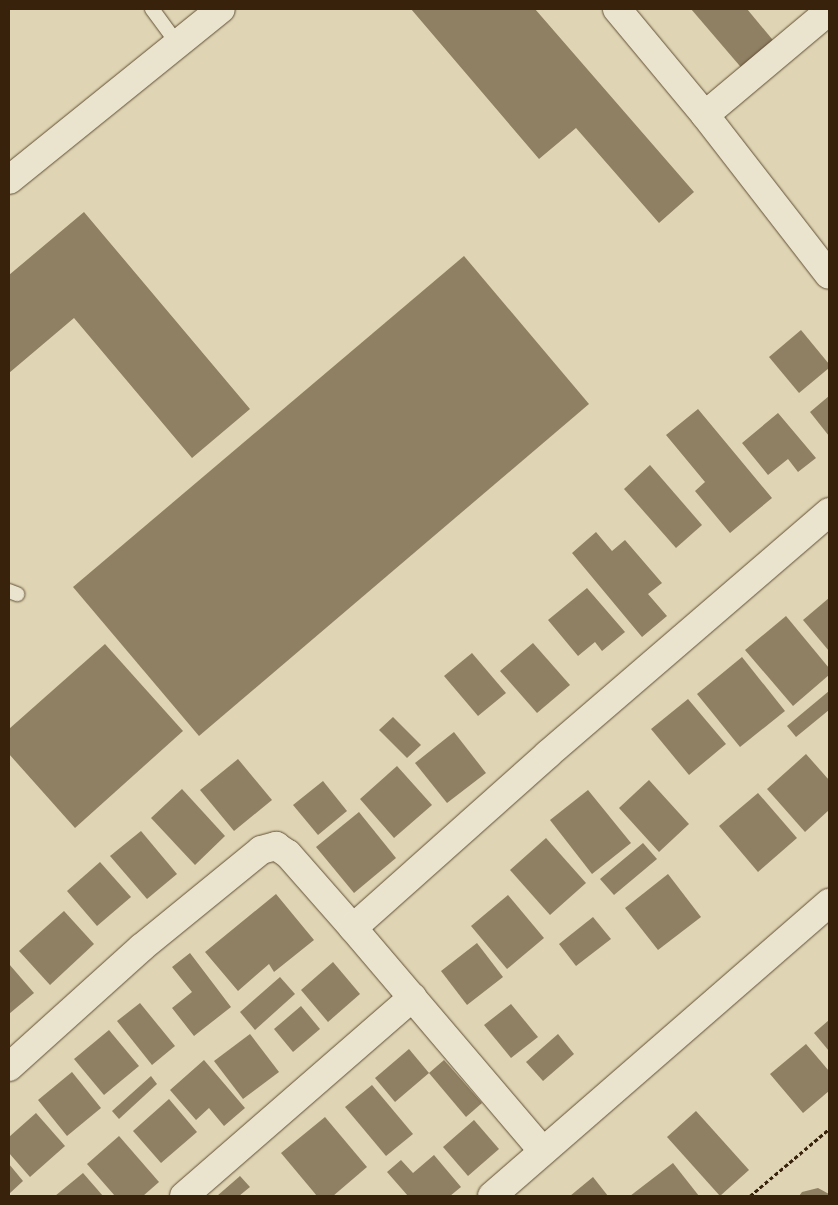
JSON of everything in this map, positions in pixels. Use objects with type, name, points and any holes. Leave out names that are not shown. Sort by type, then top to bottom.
[{"type":"street","points":[[9,180],[221,9]]},
{"type":"street","points":[[617,9],[705,115],[829,275]]},
{"type":"street","points":[[705,115],[829,11]]},
{"type":"street","points":[[353,928],[548,754],[829,512]]},
{"type":"street","points":[[9,1067],[141,948],[261,850],[276,846],[288,854],[544,1151]]},
{"type":"street","points":[[492,1196],[829,903]]},
{"type":"street","points":[[184,1196],[413,997]]},
{"type":"lane","points":[[152,9],[177,43]]},
{"type":"path","points":[[750,1196],[829,1129]]},
{"type":"building","points":[[411,9],[535,9],[694,192],[659,223],[576,128],[539,159]]},
{"type":"building","points":[[691,9],[747,9],[777,45],[745,72]]},
{"type":"building","points":[[84,212],[250,409],[192,458],[74,318],[9,373],[9,275]]},
{"type":"building","points":[[464,256],[589,404],[199,736],[73,587]]},
{"type":"building","points":[[801,330],[829,364],[829,368],[799,393],[769,357]]},
{"type":"building","points":[[829,396],[829,436],[810,412]]},
{"type":"building","points":[[698,409],[772,498],[730,533],[695,491],[705,482],[666,435]]},
{"type":"building","points":[[778,413],[816,458],[798,472],[788,459],[768,475],[742,443]]},
{"type":"building","points":[[650,465],[702,525],[676,548],[624,489]]},
{"type":"building","points":[[596,532],[612,551],[625,540],[662,583],[648,594],[667,616],[642,637],[572,553]]},
{"type":"building","points":[[587,588],[625,632],[602,651],[595,642],[578,656],[548,620]]},
{"type":"building","points":[[829,598],[829,651],[803,620]]},
{"type":"building","points":[[786,616],[829,668],[829,675],[793,706],[745,650]]},
{"type":"building","points":[[533,643],[570,685],[537,713],[500,671]]},
{"type":"building","points":[[105,644],[183,731],[75,828],[9,754],[9,729]]},
{"type":"building","points":[[472,653],[506,693],[478,716],[444,676]]},
{"type":"building","points":[[742,657],[785,711],[740,747],[697,694]]},
{"type":"building","points":[[829,691],[829,710],[796,737],[787,726]]},
{"type":"building","points":[[688,699],[726,744],[689,775],[651,729]]},
{"type":"building","points":[[393,717],[421,745],[407,758],[379,730]]},
{"type":"building","points":[[454,732],[486,773],[447,803],[415,763]]},
{"type":"building","points":[[806,754],[829,780],[829,810],[805,832],[767,789]]},
{"type":"building","points":[[238,759],[272,800],[234,831],[200,790]]},
{"type":"building","points":[[397,766],[432,805],[394,838],[360,799]]},
{"type":"building","points":[[649,780],[689,824],[659,852],[619,808]]},
{"type":"building","points":[[323,781],[347,811],[318,835],[293,805]]},
{"type":"building","points":[[182,789],[225,836],[195,865],[151,818]]},
{"type":"building","points":[[588,790],[631,843],[592,874],[550,820]]},
{"type":"building","points":[[758,793],[797,838],[758,872],[719,826]]},
{"type":"building","points":[[359,812],[396,858],[354,893],[316,847]]},
{"type":"building","points":[[141,831],[177,874],[147,899],[110,856]]},
{"type":"building","points":[[546,838],[586,883],[550,915],[510,870]]},
{"type":"building","points":[[643,843],[657,859],[614,895],[600,879]]},
{"type":"building","points":[[100,862],[131,897],[97,926],[67,891]]},
{"type":"building","points":[[668,874],[701,917],[658,950],[625,908]]},
{"type":"building","points":[[276,894],[314,940],[274,972],[269,964],[238,991],[205,952]]},
{"type":"building","points":[[508,895],[544,938],[507,969],[471,926]]},
{"type":"building","points":[[64,911],[94,944],[50,985],[19,951]]},
{"type":"building","points":[[593,917],[611,939],[576,966],[559,944]]},
{"type":"building","points":[[477,943],[503,977],[467,1005],[441,971]]},
{"type":"building","points":[[190,953],[231,1007],[194,1036],[172,1008],[192,992],[172,967]]},
{"type":"building","points":[[333,962],[360,994],[328,1022],[301,990]]},
{"type":"building","points":[[9,964],[34,993],[9,1014]]},
{"type":"building","points":[[280,977],[295,994],[255,1030],[240,1012]]},
{"type":"building","points":[[140,1003],[175,1046],[152,1065],[117,1021]]},
{"type":"building","points":[[511,1004],[538,1037],[511,1058],[484,1025]]},
{"type":"building","points":[[301,1006],[320,1029],[293,1052],[274,1029]]},
{"type":"building","points":[[829,1020],[829,1051],[814,1033]]},
{"type":"building","points":[[109,1030],[139,1066],[104,1095],[74,1059]]},
{"type":"building","points":[[250,1034],[279,1072],[243,1099],[214,1061]]},
{"type":"building","points":[[558,1034],[574,1054],[543,1081],[526,1062]]},
{"type":"building","points":[[806,1044],[829,1071],[829,1091],[803,1113],[770,1074]]},
{"type":"building","points":[[409,1049],[429,1073],[395,1102],[375,1078]]},
{"type":"building","points":[[204,1060],[245,1108],[224,1126],[209,1108],[196,1120],[170,1090]]},
{"type":"building","points":[[444,1060],[482,1103],[466,1117],[429,1073]]},
{"type":"building","points":[[72,1072],[101,1108],[67,1136],[38,1100]]},
{"type":"building","points":[[151,1076],[157,1084],[119,1119],[112,1111]]},
{"type":"building","points":[[372,1085],[413,1134],[386,1156],[345,1107]]},
{"type":"building","points":[[169,1099],[197,1132],[161,1163],[133,1131]]},
{"type":"building","points":[[696,1111],[749,1170],[720,1196],[667,1137]]},
{"type":"building","points":[[36,1113],[65,1146],[30,1177],[9,1153],[9,1137]]},
{"type":"building","points":[[325,1117],[367,1167],[333,1196],[317,1196],[281,1153]]},
{"type":"building","points":[[474,1120],[499,1149],[468,1176],[443,1147]]},
{"type":"building","points":[[119,1136],[159,1182],[143,1196],[115,1196],[87,1164]]},
{"type":"building","points":[[434,1155],[461,1187],[450,1196],[408,1196],[387,1172],[401,1160],[413,1173]]},
{"type":"building","points":[[673,1163],[699,1196],[630,1196]]},
{"type":"building","points":[[9,1164],[23,1181],[9,1194]]},
{"type":"building","points":[[83,1173],[103,1196],[55,1196]]},
{"type":"building","points":[[240,1176],[250,1187],[239,1196],[217,1196]]},
{"type":"building","points":[[593,1177],[608,1196],[570,1196]]},
{"type":"building","points":[[818,1188],[829,1194],[829,1196],[799,1196],[802,1192]]}]
